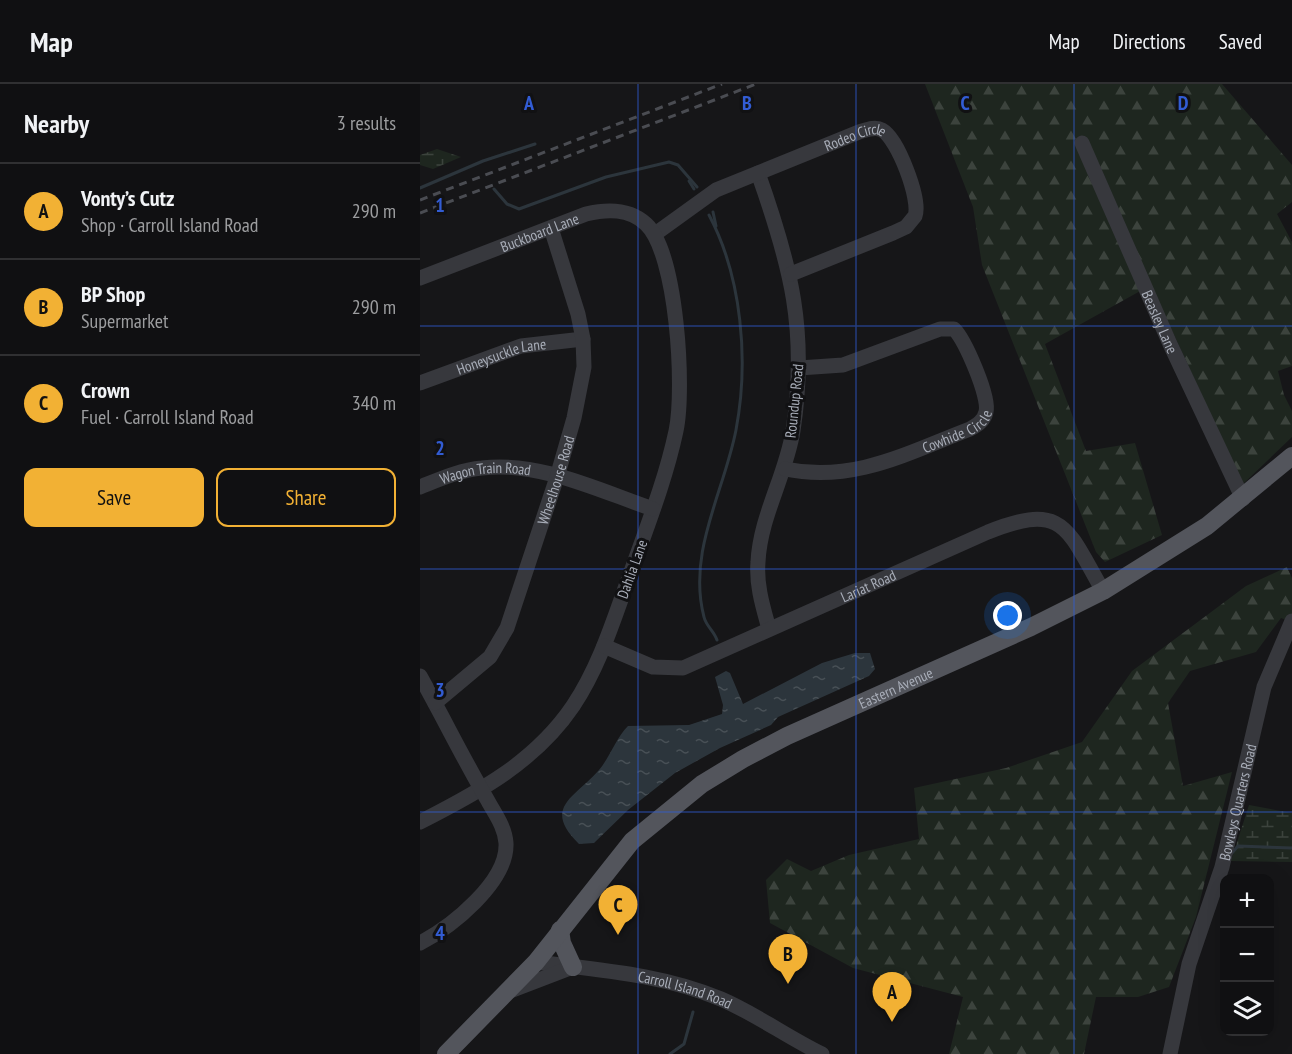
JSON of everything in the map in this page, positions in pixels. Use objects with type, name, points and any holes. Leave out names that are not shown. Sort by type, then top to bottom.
[{"type":"main road","name":"Eastern Avenue","points":[[446,1054],[536,962],[632,841],[680,800],[722,771],[787,736],[1031,627],[1103,591],[1178,545],[1243,499],[1292,456]]},
{"type":"main road","points":[[560,930],[562,943],[573,967]]},
{"type":"street","name":"Rodeo Circle","points":[[655,234],[716,190],[859,132],[879,129],[893,142],[916,200],[915,216],[906,227],[790,274]]},
{"type":"street","name":"Beasley Lane","points":[[1082,143],[1170,344],[1243,499]]},
{"type":"street","name":"Roundup Road","points":[[758,173],[790,274],[800,368],[785,469],[764,530],[758,562],[758,583],[769,629]]},
{"type":"street","name":"Buckboard Lane","points":[[420,278],[593,213],[614,210],[640,219],[655,234]]},
{"type":"street","name":"Wheelhouse Road","points":[[435,704],[490,657],[507,628],[557,477],[582,381],[583,339],[578,314],[551,228]]},
{"type":"street","name":"Dahlia Lane","points":[[420,822],[482,790],[529,756],[546,740],[583,689],[604,646],[653,509],[676,429],[680,386],[672,300],[655,234]]},
{"type":"street","name":"Cowhide Circle","points":[[785,469],[814,473],[856,471],[970,429],[982,420],[987,412],[985,399],[966,347],[954,329],[940,328],[843,365],[800,368]]},
{"type":"street","name":"Honeysuckle Lane","points":[[420,383],[521,346],[583,339]]},
{"type":"street","name":"Wagon Train Road","points":[[420,487],[456,474],[485,468],[517,468],[557,477],[653,509]]},
{"type":"street","name":"Lariat Road","points":[[604,646],[648,665],[678,668],[988,532],[1031,518],[1051,521],[1065,530],[1103,591]]},
{"type":"street","name":"Bowleys Quarters Road","points":[[1170,1054],[1189,964],[1219,875],[1264,687],[1292,621]]},
{"type":"street","points":[[420,676],[503,829],[506,842],[504,859],[476,901],[450,924],[420,943]]},
{"type":"street","name":"Carroll Island Road","points":[[536,962],[640,976],[700,991],[748,1012],[822,1054]]},
{"type":"street","points":[[510,991],[573,967]]},
{"type":"green space","points":[[925,84],[1222,84],[1292,165],[1292,202],[1277,214],[1292,242],[1292,366],[1278,371],[1284,395],[1292,411],[1292,437],[1243,484],[1151,285],[1045,344],[1086,451],[1135,443],[1162,535],[1105,562],[1096,552],[982,265],[973,207]]},
{"type":"green space","points":[[437,149],[461,157],[433,169],[420,165],[420,155]]},
{"type":"green space","points":[[1287,567],[1292,578],[1292,622],[1281,618],[1256,652],[1190,671],[1168,703],[1183,786],[1232,772],[1196,917],[1169,987],[1138,997],[1096,997],[1084,1054],[949,1054],[963,997],[853,968],[770,923],[766,880],[787,859],[811,871],[849,855],[919,839],[914,788],[1006,768],[1082,742],[1132,671],[1246,586]]},
{"type":"green space","points":[[1249,805],[1292,813],[1292,862],[1231,861]]},
{"type":"water","points":[[855,653],[870,653],[875,669],[869,676],[778,717],[771,725],[720,748],[675,773],[628,810],[594,843],[579,844],[568,831],[563,821],[566,803],[599,770],[628,726],[689,725],[722,714],[723,705],[715,677],[726,671],[730,673],[743,704],[822,663]]},
{"type":"waterway","points":[[420,188],[483,161],[535,144]]},
{"type":"waterway","points":[[494,189],[507,204],[519,209],[606,177],[669,162],[678,165],[697,187]]},
{"type":"waterway","points":[[689,181],[694,189]]},
{"type":"waterway","points":[[713,212],[716,226]]},
{"type":"waterway","points":[[709,215],[729,265],[740,320],[742,348],[742,376],[736,430],[709,522],[700,569],[700,593],[704,617],[717,640]]},
{"type":"waterway","points":[[1232,853],[1238,846],[1292,848]]},
{"type":"waterway","points":[[670,1054],[684,1044],[693,1012]]},
{"type":"railway","points":[[420,200],[722,84]]},
{"type":"railway","points":[[420,213],[756,84]]},
{"type":"place","name":"Crown","points":[[618,935]]},
{"type":"place","name":"BP Shop","points":[[788,984]]},
{"type":"place","name":"Vonty’s Cutz","points":[[892,1022]]}]
